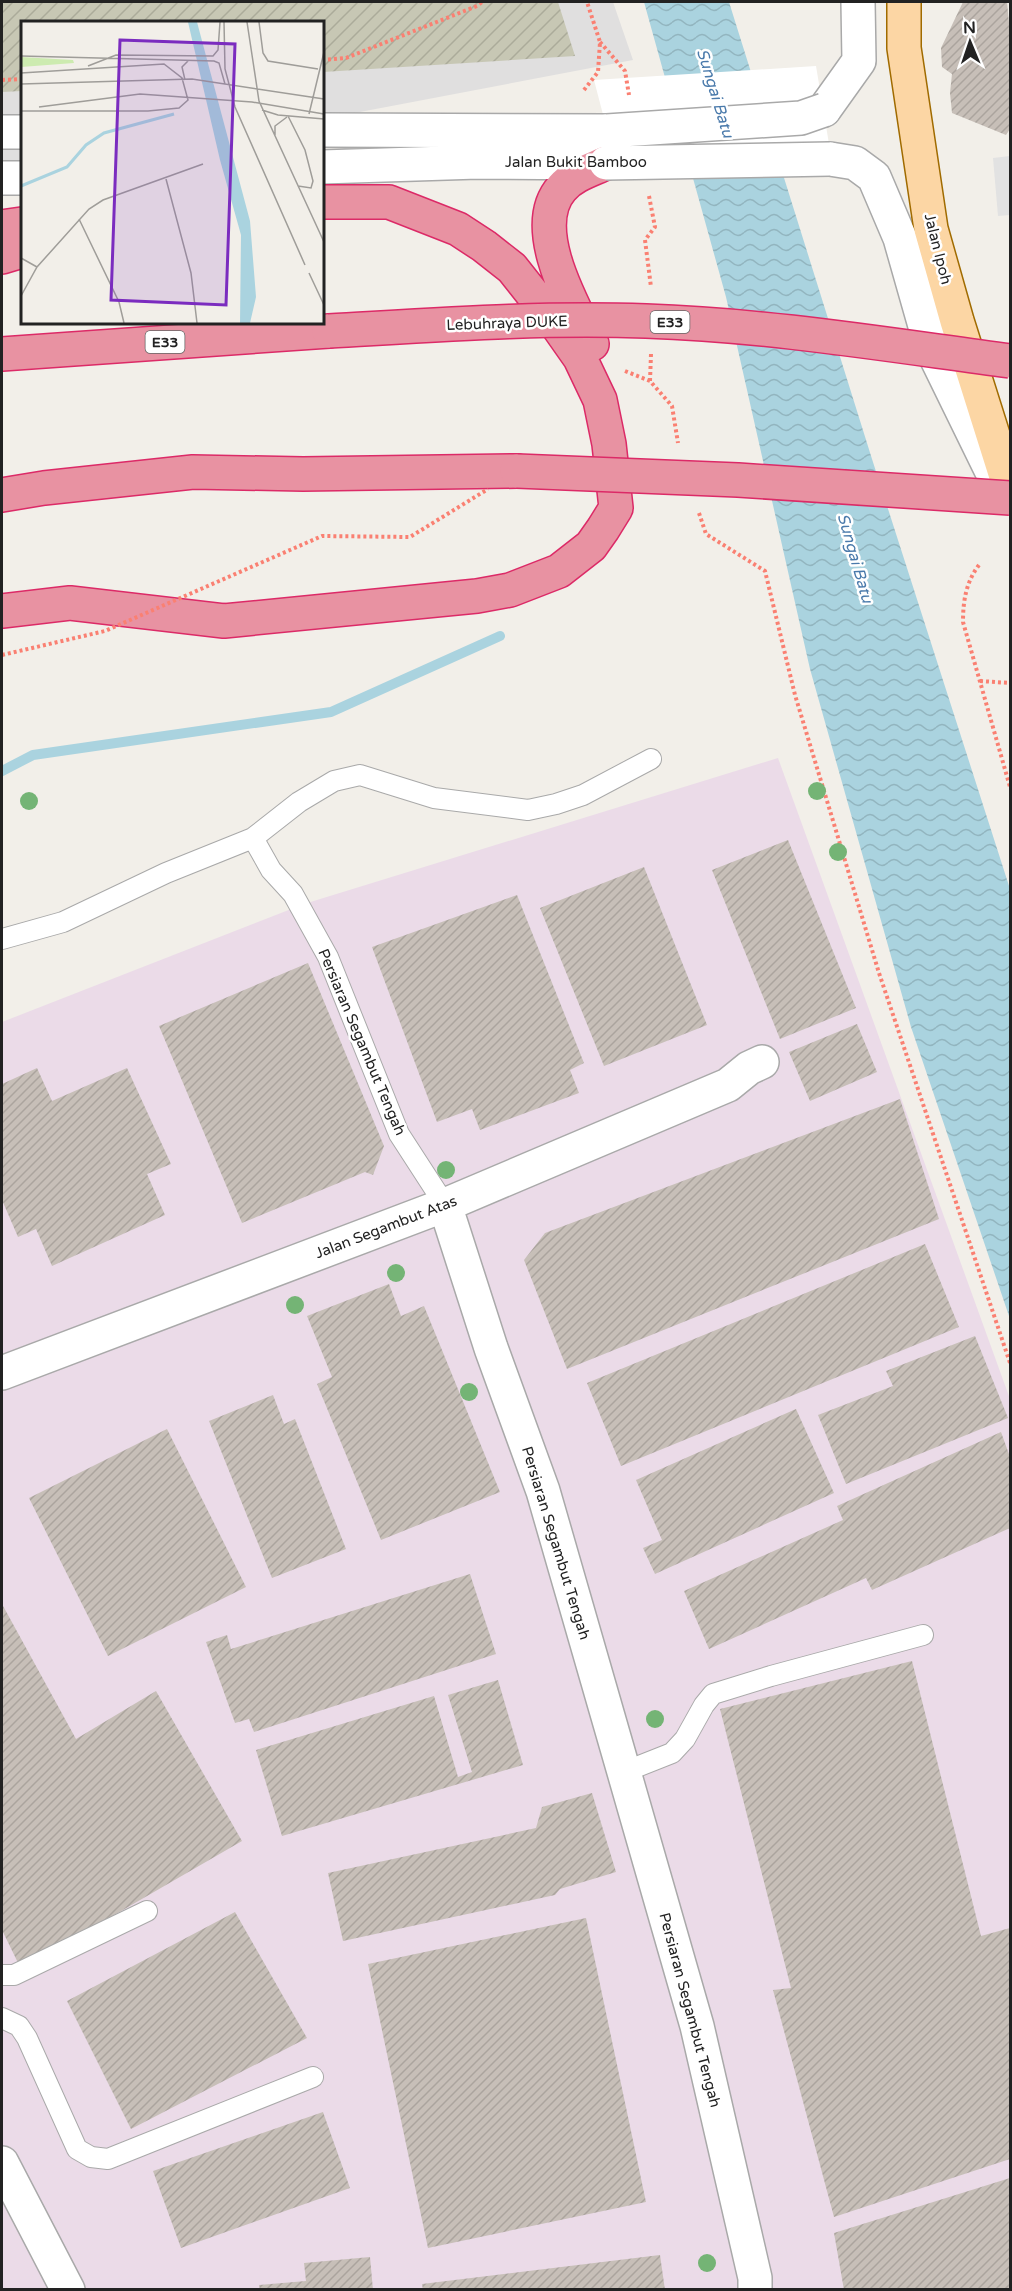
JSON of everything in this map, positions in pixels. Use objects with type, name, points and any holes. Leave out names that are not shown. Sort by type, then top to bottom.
[{"type":"highway","points":[[2,611],[70,603],[224,621],[477,596],[510,590],[559,571],[591,546],[616,508],[626,472],[626,431],[616,391],[562,285],[553,250],[550,219],[553,204],[560,189],[607,147]]},
{"type":"highway","points":[[324,202],[389,202],[458,230],[484,246],[512,268],[580,358],[600,400],[609,444],[616,508]]},
{"type":"highway","points":[[324,220],[396,220],[433,229],[473,244],[512,268]]},
{"type":"highway","points":[[2,226],[21,224]]},
{"type":"highway","points":[[2,257],[21,251]]},
{"type":"highway","name":"Lebuhraya DUKE","points":[[2,354],[329,331],[536,320],[646,321],[754,328],[1011,361]]},
{"type":"highway","points":[[2,495],[44,488],[193,472],[303,474],[517,471],[738,480],[1011,498]]},
{"type":"main road","name":"Jalan Ipoh","points":[[904,2],[904,48],[931,229],[957,321],[1011,489]]},
{"type":"street","name":"Jalan Bukit Bamboo","points":[[324,167],[478,162],[607,147],[801,118],[824,110],[859,61],[858,2]]},
{"type":"street","name":"Jalan Bukit Bamboo","points":[[324,130],[830,159],[855,163],[874,177],[900,238],[931,346],[1011,510]]},
{"type":"street","points":[[2,132],[21,132]]},
{"type":"street","points":[[2,178],[21,178]]},
{"type":"street","name":"Jalan Segambut Atas","points":[[2,1373],[445,1205],[728,1085],[749,1068],[762,1062]]},
{"type":"street","name":"Persiaran Segambut Tengah","points":[[445,1205],[491,1348],[543,1491],[697,2026],[755,2289]]},
{"type":"street","points":[[2,2163],[68,2289]]},
{"type":"lane","points":[[2,939],[63,922],[166,873],[253,838],[299,802],[334,781],[360,775],[434,798],[528,810],[583,795],[651,759]]},
{"type":"lane","name":"Persiaran Segambut Tengah","points":[[253,838],[271,870],[293,894],[328,957],[399,1134],[445,1205]]},
{"type":"lane","points":[[624,1772],[672,1753],[685,1739],[704,1705],[713,1694],[923,1635]]},
{"type":"lane","points":[[2,1975],[14,1975],[147,1911]]},
{"type":"lane","points":[[2,2018],[19,2026],[27,2038],[77,2148],[91,2157],[108,2159],[313,2077]]},
{"type":"path","points":[[324,60],[346,58],[482,2]]},
{"type":"path","points":[[584,90],[598,72],[600,42],[587,2]]},
{"type":"path","points":[[600,42],[625,71],[631,104]]},
{"type":"path","points":[[2,80],[21,79]]},
{"type":"path","points":[[648,194],[654,227],[645,240],[652,295]]},
{"type":"path","points":[[651,349],[650,381],[672,406],[680,453]]},
{"type":"path","points":[[2,655],[105,631],[322,536],[410,537],[517,471]]},
{"type":"path","points":[[696,504],[706,534],[765,571],[795,695],[879,973],[1011,1363]]},
{"type":"path","points":[[979,565],[972,573],[966,588],[963,622],[1011,787]]},
{"type":"path","points":[[980,681],[1011,683]]},
{"type":"shaded area","points":[[2,2],[613,2],[633,60],[324,119],[324,21],[21,21],[21,176],[2,180]]},
{"type":"shaded area","points":[[2,2],[558,2],[575,56],[324,72],[324,21],[21,21],[21,91],[2,92]]},
{"type":"shaded area","points":[[1010,156],[1010,215],[998,216],[993,158]]},
{"type":"shaded area","points":[[778,758],[1010,1399],[1010,2289],[2,2290],[2,1022],[304,904]]},
{"type":"water","name":"Sungai Batu","points":[[644,2],[729,2],[1010,889],[1010,1319],[911,1027],[810,669],[726,297]]},
{"type":"pier","points":[[816,66],[833,168],[619,176],[594,80]]},
{"type":"building","points":[[963,2],[1007,2],[1010,33],[1010,129],[1006,135],[952,113],[950,93],[952,74],[942,67],[941,48]]},
{"type":"building","points":[[788,840],[856,1008],[780,1039],[712,870]]},
{"type":"building","points":[[644,867],[707,1025],[604,1066],[540,908]]},
{"type":"building","points":[[517,895],[584,1063],[570,1070],[579,1093],[480,1130],[472,1109],[437,1122],[372,947]]},
{"type":"building","points":[[308,963],[384,1146],[373,1175],[365,1172],[242,1223],[159,1026]]},
{"type":"building","points":[[857,1024],[877,1072],[810,1101],[789,1052]]},
{"type":"building","points":[[37,1068],[52,1101],[127,1068],[171,1164],[147,1174],[165,1215],[52,1266],[36,1229],[18,1237],[2,1200],[2,1084]]},
{"type":"building","points":[[900,1099],[939,1219],[567,1369],[524,1260],[545,1233]]},
{"type":"building","points":[[925,1244],[959,1327],[621,1466],[587,1383]]},
{"type":"building","points":[[389,1284],[401,1316],[424,1306],[500,1492],[381,1540],[317,1384],[332,1377],[307,1316]]},
{"type":"building","points":[[975,1336],[1008,1418],[846,1484],[818,1415],[893,1386],[886,1371]]},
{"type":"building","points":[[273,1395],[284,1424],[295,1419],[346,1549],[272,1578],[209,1421]]},
{"type":"building","points":[[796,1409],[834,1493],[655,1574],[643,1548],[662,1540],[636,1480]]},
{"type":"building","points":[[167,1429],[246,1587],[108,1656],[29,1498]]},
{"type":"building","points":[[1001,1432],[1010,1457],[1010,1528],[872,1590],[866,1578],[709,1649],[684,1591],[843,1520],[837,1506]]},
{"type":"building","points":[[470,1574],[496,1654],[254,1732],[249,1719],[235,1723],[206,1642],[227,1635],[231,1649]]},
{"type":"building","points":[[2,1604],[76,1739],[156,1691],[242,1841],[21,1969],[2,1930]]},
{"type":"building","points":[[912,1661],[981,1936],[1010,1928],[1010,2159],[834,2217],[773,1990],[791,1988],[720,1709]]},
{"type":"building","points":[[498,1680],[523,1765],[282,1836],[256,1750],[434,1696],[458,1777],[472,1772],[448,1695]]},
{"type":"building","points":[[592,1793],[616,1872],[560,1889],[555,1895],[343,1941],[328,1873],[536,1828],[542,1807]]},
{"type":"building","points":[[235,1912],[307,2038],[131,2129],[67,2001]]},
{"type":"building","points":[[586,1918],[646,2202],[428,2248],[368,1964]]},
{"type":"building","points":[[323,2112],[350,2188],[181,2248],[153,2171]]},
{"type":"building","points":[[1010,2178],[1010,2290],[844,2290],[834,2233]]},
{"type":"building","points":[[660,2255],[665,2290],[423,2290],[422,2284]]},
{"type":"building","points":[[370,2257],[373,2290],[260,2290],[259,2285],[306,2281],[304,2263]]},
{"type":"waterway","points":[[2,771],[33,755],[331,712],[500,636]]}]
